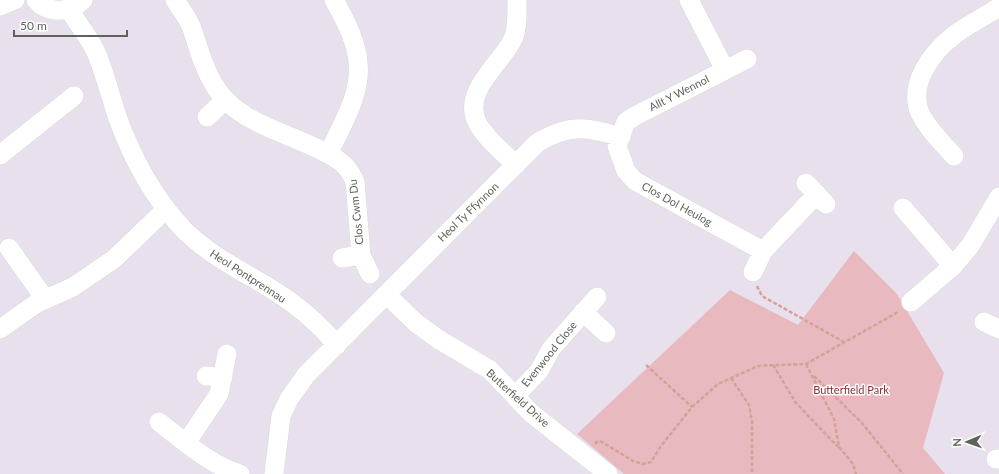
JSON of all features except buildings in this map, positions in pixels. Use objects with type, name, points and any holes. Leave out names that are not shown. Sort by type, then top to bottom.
[{"type":"street","points":[[0,6],[15,0]]},
{"type":"street","points":[[36,0],[47,8],[58,11],[76,5]]},
{"type":"street","name":"Clos Cwm Du","points":[[175,0],[190,26],[202,60],[213,84],[225,100],[257,123],[309,143],[342,162],[351,172],[355,182],[351,257],[370,274]]},
{"type":"street","points":[[328,154],[348,115],[359,80],[359,62],[353,39],[334,0]]},
{"type":"street","points":[[516,165],[491,140],[477,122],[474,110],[476,94],[482,80],[499,60],[513,38],[518,18],[517,0]]},
{"type":"street","points":[[689,0],[725,70]]},
{"type":"street","name":"Heol Pontprennau","points":[[76,5],[95,50],[126,139],[148,182],[166,209],[185,231],[208,251],[279,295],[300,310],[337,345]]},
{"type":"street","points":[[954,156],[933,133],[920,112],[917,99],[918,84],[938,51],[952,37],[999,7]]},
{"type":"street","name":"Allt Y Wennol","points":[[621,137],[626,122],[635,116],[747,59]]},
{"type":"street","points":[[0,155],[54,102],[74,96]]},
{"type":"street","points":[[207,117],[225,100]]},
{"type":"street","name":"Heol Ty Ffynnon","points":[[274,474],[281,416],[289,399],[306,376],[387,295],[438,241],[537,143],[555,132],[570,129],[588,128],[621,137]]},
{"type":"street","name":"Clos Dol Heulog","points":[[621,137],[617,146],[620,158],[626,170],[635,181],[763,251]]},
{"type":"street","points":[[752,272],[763,251],[816,194]]},
{"type":"street","points":[[911,302],[953,266],[973,241],[999,197]]},
{"type":"street","points":[[903,208],[953,266]]},
{"type":"street","points":[[0,329],[37,303],[73,286],[114,259],[166,209]]},
{"type":"street","points":[[9,248],[45,299]]},
{"type":"street","name":"Butterfield Drive","points":[[387,295],[416,323],[432,335],[490,370],[531,413],[608,474]]},
{"type":"street","name":"Evenwood Close","points":[[515,396],[539,371],[551,349],[597,297]]},
{"type":"street","name":"Evenwood Close","points":[[583,312],[606,333]]},
{"type":"street","points":[[186,442],[219,394],[214,377],[227,354]]},
{"type":"street","points":[[159,422],[222,468],[240,474]]},
{"type":"path","points":[[752,272],[762,296],[845,342]]},
{"type":"path","points":[[587,456],[598,441],[633,461],[642,464],[651,462],[661,446],[692,407],[718,384],[758,366],[773,364],[806,364],[906,307],[911,302]]},
{"type":"path","points":[[773,364],[796,403],[853,464],[856,474]]},
{"type":"path","points":[[806,364],[814,376],[834,418],[839,448]]},
{"type":"path","points":[[646,365],[692,407]]},
{"type":"path","points":[[814,376],[862,423],[903,474]]},
{"type":"path","points":[[731,378],[749,405],[752,421],[752,474]]},
{"type":"green space","name":"Butterfield Park","points":[[854,251],[897,294],[944,373],[923,448],[945,474],[624,474],[577,434],[730,290],[798,325]]}]
